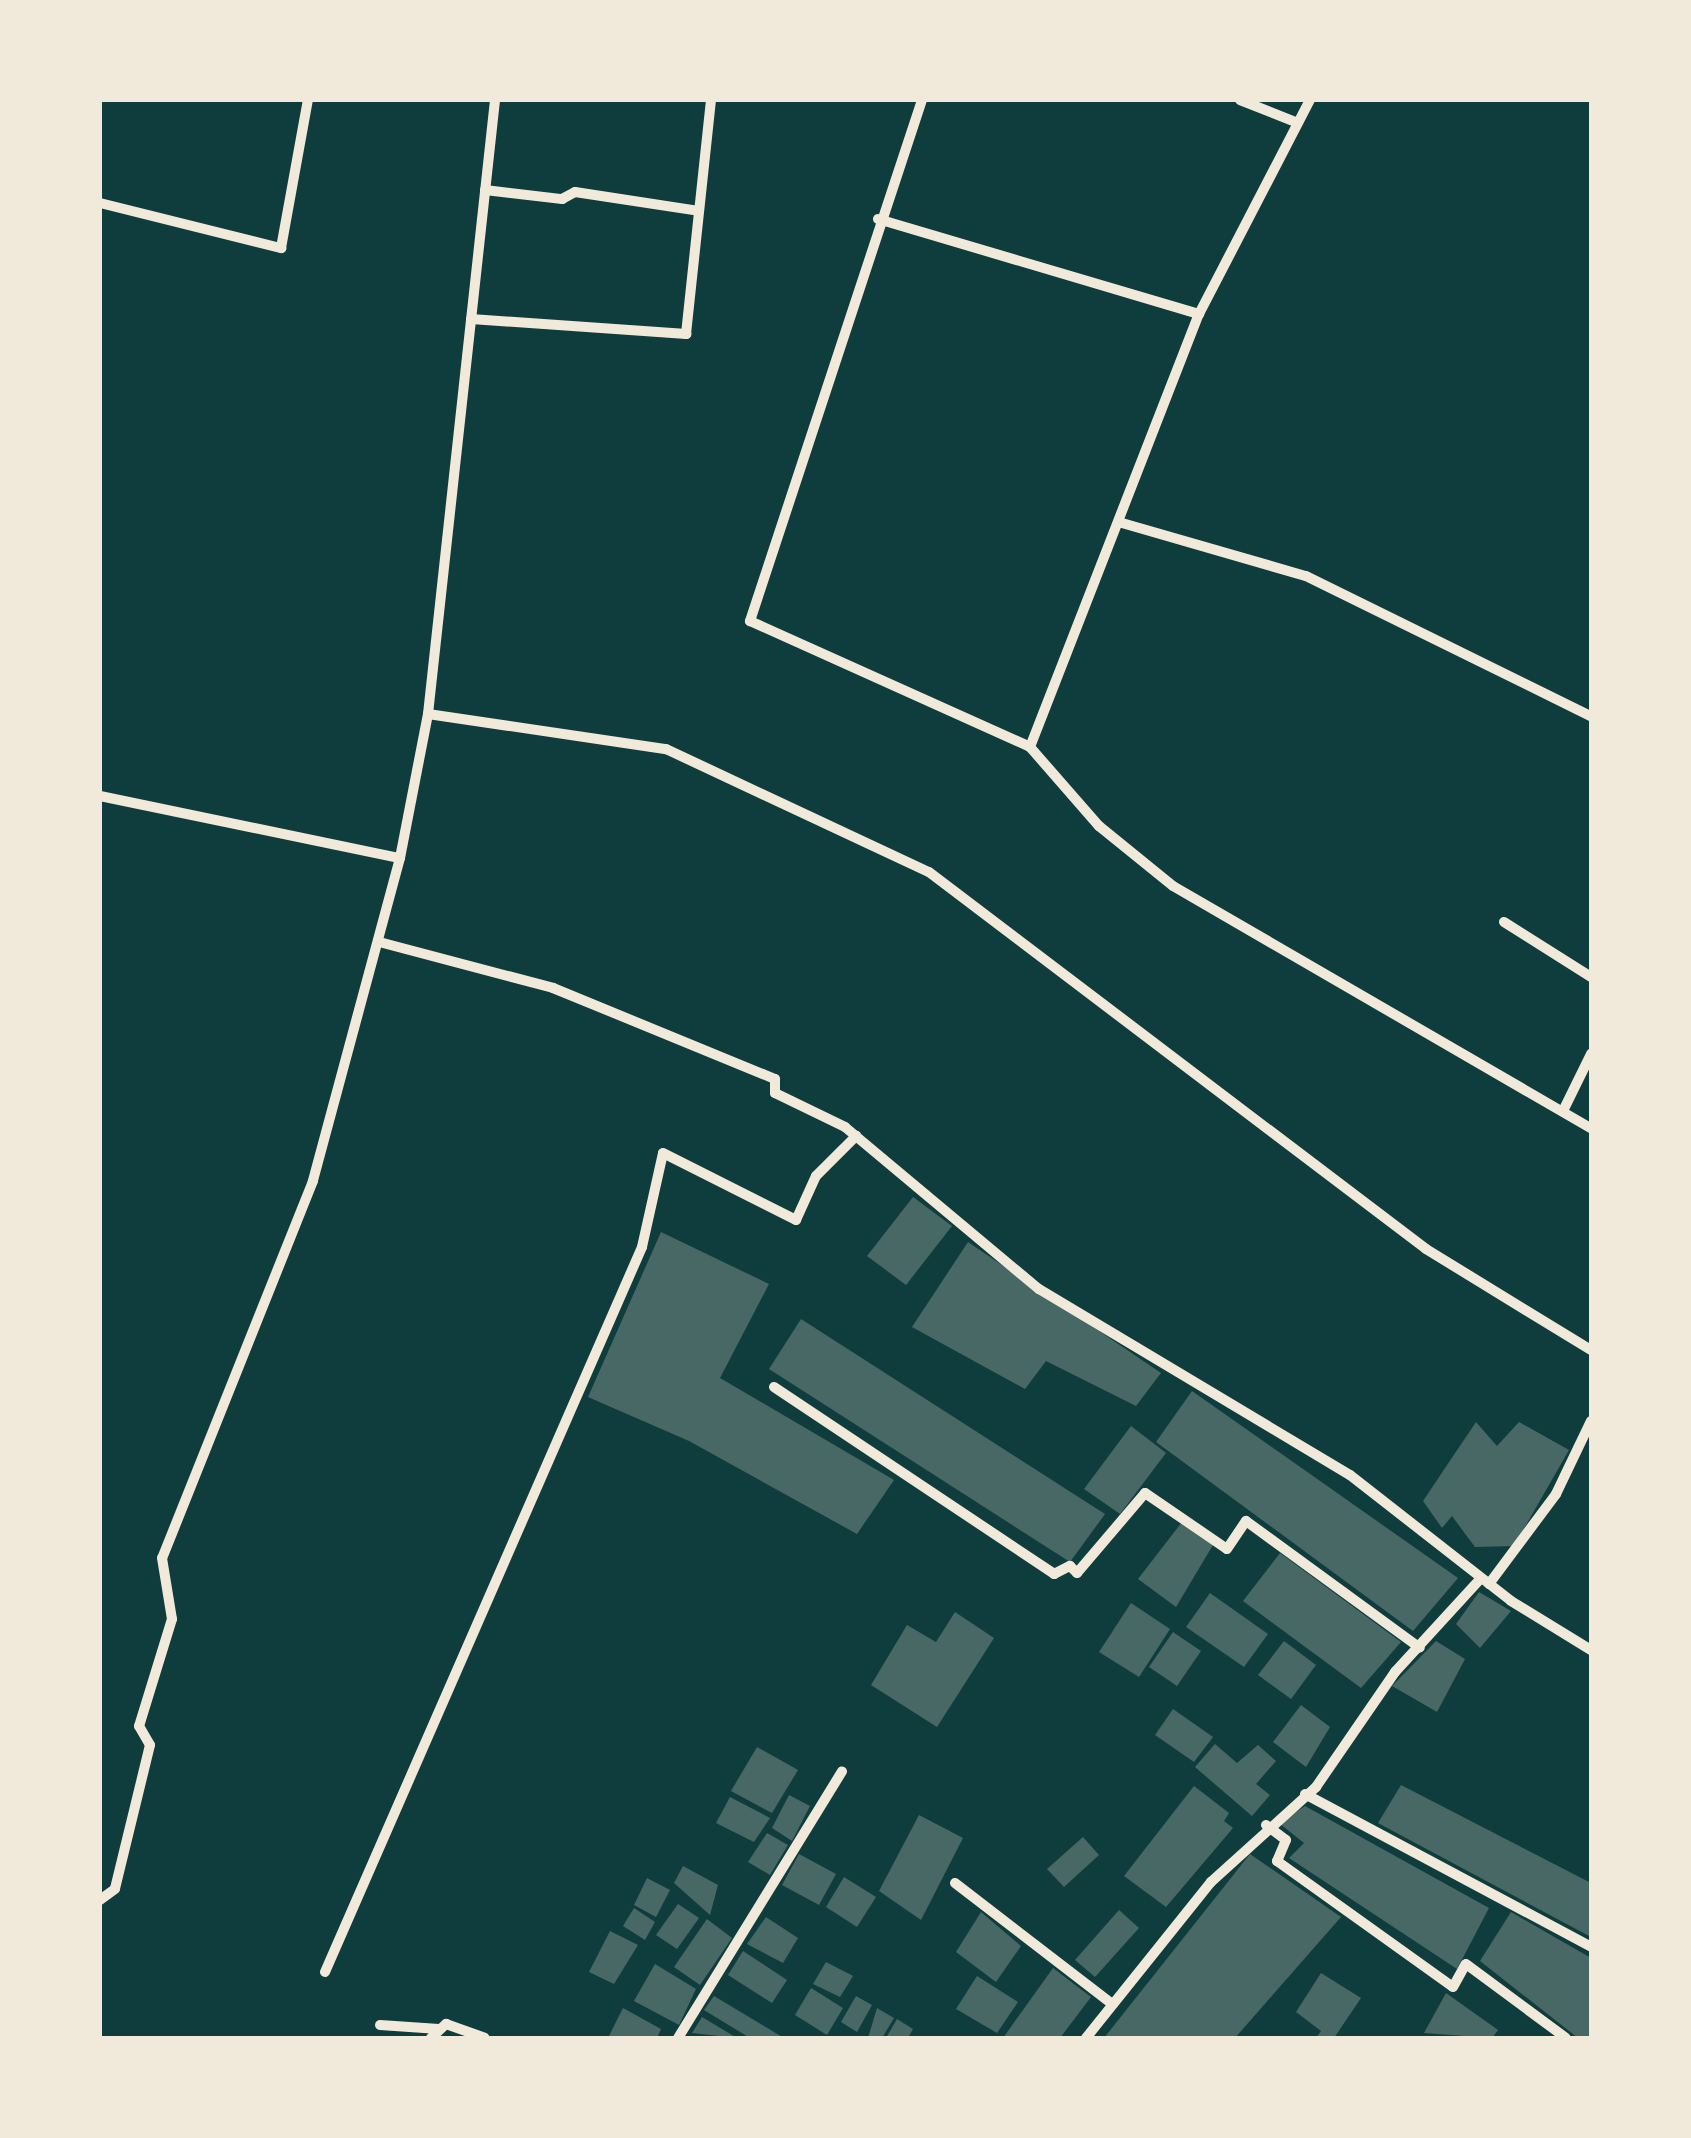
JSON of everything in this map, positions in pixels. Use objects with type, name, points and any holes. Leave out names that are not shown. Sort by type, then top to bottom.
[{"type":"street","points":[[100,203],[280,248],[308,100]]},
{"type":"street","points":[[100,1900],[115,1889],[150,1744],[139,1726],[172,1618],[162,1558],[313,1182],[383,943],[428,714],[494,100]]},
{"type":"street","points":[[471,319],[686,334],[711,100]]},
{"type":"street","points":[[922,100],[878,219],[750,621],[1030,748],[1099,826],[1173,886],[1591,1128]]},
{"type":"street","points":[[1240,100],[1298,124]]},
{"type":"street","points":[[1030,748],[1122,523],[1199,314],[1310,100]]},
{"type":"street","points":[[485,190],[562,199],[574,192],[699,211]]},
{"type":"street","points":[[878,219],[1199,314]]},
{"type":"street","points":[[1122,523],[1306,576],[1591,716]]},
{"type":"street","points":[[428,714],[666,750],[929,872],[1426,1249],[1591,1350]]},
{"type":"street","points":[[100,796],[400,858]]},
{"type":"street","points":[[1504,922],[1591,977]]},
{"type":"street","points":[[383,943],[553,988],[775,1080],[775,1093],[856,1136],[1038,1289],[1350,1475],[1485,1581],[1591,1650]]},
{"type":"street","points":[[1564,1111],[1591,1054]]},
{"type":"street","points":[[325,1972],[642,1247],[663,1153],[796,1220],[816,1176],[856,1136]]},
{"type":"street","points":[[774,1387],[1054,1574],[1070,1566],[1077,1573],[1146,1493],[1227,1549],[1246,1521],[1420,1648]]},
{"type":"street","points":[[1086,2038],[1266,1824],[1305,1794],[1420,1648],[1485,1581],[1556,1494],[1591,1421]]},
{"type":"street","points":[[678,2038],[842,1771]]},
{"type":"street","points":[[1305,1794],[1591,1947]]},
{"type":"street","points":[[1266,1824],[1286,1840],[1277,1861],[1453,1987],[1466,1964],[1566,2038]]},
{"type":"street","points":[[955,1883],[1112,2004]]},
{"type":"street","points":[[380,2025],[485,2038]]},
{"type":"building","points":[[913,1197],[952,1226],[906,1285],[867,1256]]},
{"type":"building","points":[[661,1232],[769,1284],[720,1378],[894,1480],[857,1534],[689,1441],[588,1397]]},
{"type":"building","points":[[968,1242],[1161,1373],[1136,1406],[1046,1361],[1025,1389],[912,1327]]},
{"type":"building","points":[[801,1319],[1105,1514],[1070,1562],[769,1369]]},
{"type":"building","points":[[1192,1391],[1458,1578],[1413,1631],[1156,1442]]},
{"type":"building","points":[[1476,1422],[1497,1446],[1519,1422],[1569,1450],[1514,1546],[1475,1547],[1452,1516],[1442,1528],[1423,1501]]},
{"type":"building","points":[[1131,1426],[1166,1453],[1120,1514],[1084,1489]]},
{"type":"building","points":[[1182,1522],[1213,1545],[1176,1607],[1138,1579]]},
{"type":"building","points":[[1280,1553],[1401,1642],[1361,1688],[1243,1601]]},
{"type":"building","points":[[1479,1592],[1511,1611],[1480,1648],[1456,1624]]},
{"type":"building","points":[[1210,1593],[1268,1634],[1244,1667],[1186,1627]]},
{"type":"building","points":[[1131,1603],[1170,1629],[1139,1677],[1099,1652]]},
{"type":"building","points":[[955,1612],[994,1638],[937,1727],[871,1685],[907,1625],[936,1642]]},
{"type":"building","points":[[1173,1632],[1201,1651],[1177,1686],[1149,1667]]},
{"type":"building","points":[[1284,1641],[1316,1665],[1291,1699],[1258,1675]]},
{"type":"building","points":[[1436,1641],[1465,1659],[1437,1712],[1392,1686]]},
{"type":"building","points":[[1301,1705],[1330,1727],[1306,1767],[1273,1742]]},
{"type":"building","points":[[1173,1709],[1213,1737],[1194,1762],[1155,1735]]},
{"type":"building","points":[[1215,1744],[1237,1763],[1258,1745],[1276,1761],[1256,1784],[1270,1795],[1252,1816],[1195,1767]]},
{"type":"building","points":[[757,1747],[798,1770],[772,1813],[731,1791]]},
{"type":"building","points":[[1401,1785],[1591,1883],[1591,1937],[1378,1823]]},
{"type":"building","points":[[1194,1786],[1229,1813],[1224,1821],[1233,1828],[1166,1907],[1124,1876]]},
{"type":"building","points":[[789,1795],[810,1806],[792,1841],[772,1828]]},
{"type":"building","points":[[730,1797],[770,1818],[754,1842],[716,1823]]},
{"type":"building","points":[[1305,1806],[1489,1908],[1457,1969],[1289,1858],[1304,1843],[1279,1823]]},
{"type":"building","points":[[919,1815],[963,1838],[921,1920],[879,1891]]},
{"type":"building","points":[[767,1833],[788,1845],[770,1875],[748,1862]]},
{"type":"building","points":[[1083,1837],[1099,1855],[1064,1887],[1047,1869]]},
{"type":"building","points":[[799,1854],[836,1874],[819,1905],[782,1885]]},
{"type":"building","points":[[1250,1854],[1341,1917],[1235,2038],[1104,2038]]},
{"type":"building","points":[[683,1866],[718,1885],[710,1915],[674,1883]]},
{"type":"building","points":[[844,1877],[876,1897],[857,1927],[826,1907]]},
{"type":"building","points":[[647,1878],[670,1890],[656,1917],[634,1905]]},
{"type":"building","points":[[678,1904],[699,1918],[677,1949],[656,1935]]},
{"type":"building","points":[[634,1908],[655,1922],[645,1940],[623,1926]]},
{"type":"building","points":[[1119,1910],[1139,1928],[1095,1977],[1075,1960]]},
{"type":"building","points":[[981,1912],[1021,1946],[996,1982],[956,1952]]},
{"type":"building","points":[[1511,1912],[1591,1958],[1591,2038],[1578,2038],[1480,1961]]},
{"type":"building","points":[[766,1917],[798,1938],[783,1963],[747,1944]]},
{"type":"building","points":[[707,1919],[732,1938],[700,1985],[674,1967]]},
{"type":"building","points":[[610,1931],[638,1945],[614,1984],[589,1972]]},
{"type":"building","points":[[743,1951],[787,1980],[772,2003],[728,1975]]},
{"type":"building","points":[[826,1962],[853,1976],[840,1997],[813,1984]]},
{"type":"building","points":[[655,1964],[696,1989],[679,2025],[634,2001]]},
{"type":"building","points":[[1053,1968],[1091,1997],[1060,2038],[1003,2038]]},
{"type":"building","points":[[1321,1973],[1361,1998],[1334,2038],[1316,2038],[1321,2031],[1296,2012]]},
{"type":"building","points":[[977,1976],[1018,2002],[997,2033],[956,2009]]},
{"type":"building","points":[[811,1988],[843,2008],[827,2035],[795,2015]]},
{"type":"building","points":[[1446,1993],[1498,2030],[1492,2038],[1424,2033]]},
{"type":"building","points":[[714,1996],[784,2038],[750,2038],[704,2010]]},
{"type":"building","points":[[856,1996],[872,2005],[857,2032],[841,2022]]},
{"type":"building","points":[[623,2008],[661,2029],[657,2038],[608,2038]]},
{"type":"building","points":[[877,2008],[894,2018],[882,2038],[868,2038]]},
{"type":"building","points":[[702,2017],[737,2038],[692,2033]]},
{"type":"building","points":[[897,2019],[913,2029],[908,2038],[886,2038]]}]
